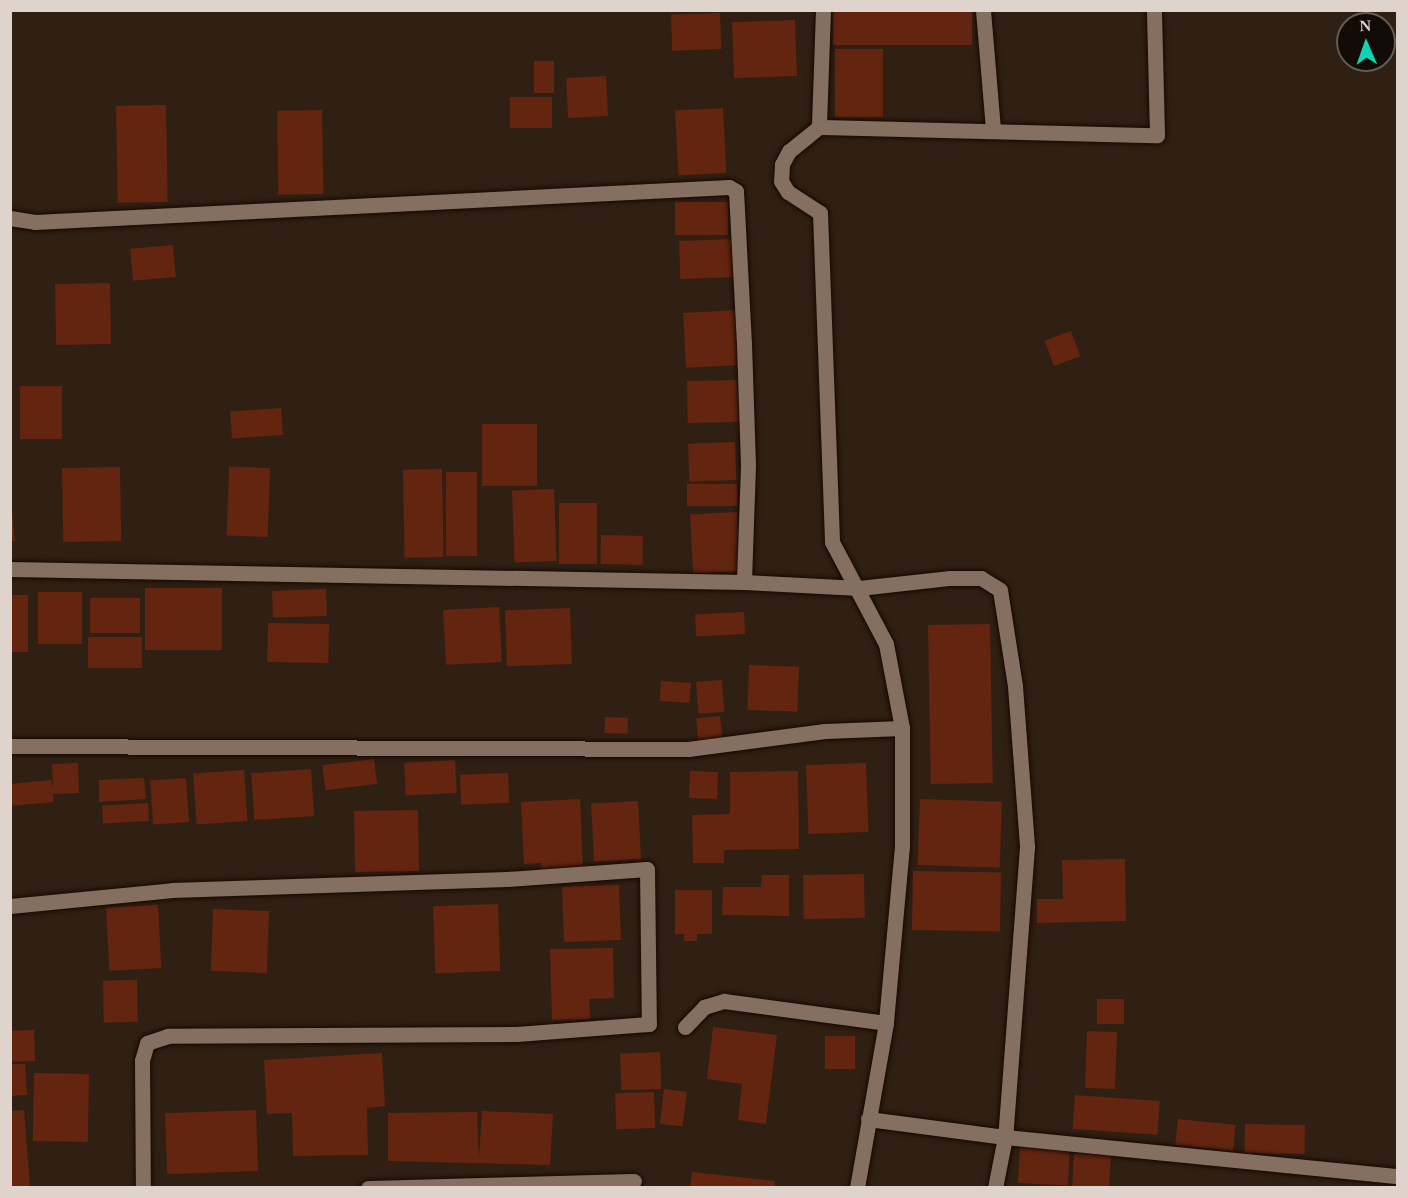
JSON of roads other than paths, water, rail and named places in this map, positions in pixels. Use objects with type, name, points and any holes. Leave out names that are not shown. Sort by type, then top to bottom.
[{"type":"street","points":[[819,127],[823,10]]},
{"type":"street","points":[[983,10],[993,130]]},
{"type":"street","points":[[857,1188],[886,1023],[903,846],[902,728],[886,644],[859,588],[832,542],[820,213],[788,192],[780,181],[782,164],[789,152],[819,127],[1157,135],[1154,10]]},
{"type":"street","points":[[10,218],[35,222],[729,187],[736,191],[744,355],[748,466],[744,582]]},
{"type":"street","points":[[10,569],[744,582],[859,588],[960,578],[981,579],[1000,590],[1015,686],[1027,847],[1005,1137],[995,1188]]},
{"type":"street","points":[[10,746],[688,749],[825,731],[902,728]]},
{"type":"street","points":[[10,906],[172,890],[507,879],[647,869],[652,1017],[647,1026],[516,1034],[168,1036],[147,1043],[142,1059],[143,1188]]},
{"type":"street","points":[[685,1027],[704,1007],[724,1001],[886,1023]]},
{"type":"street","points":[[868,1119],[1005,1137],[1398,1176]]},
{"type":"street","points":[[368,1188],[633,1180]]}]
